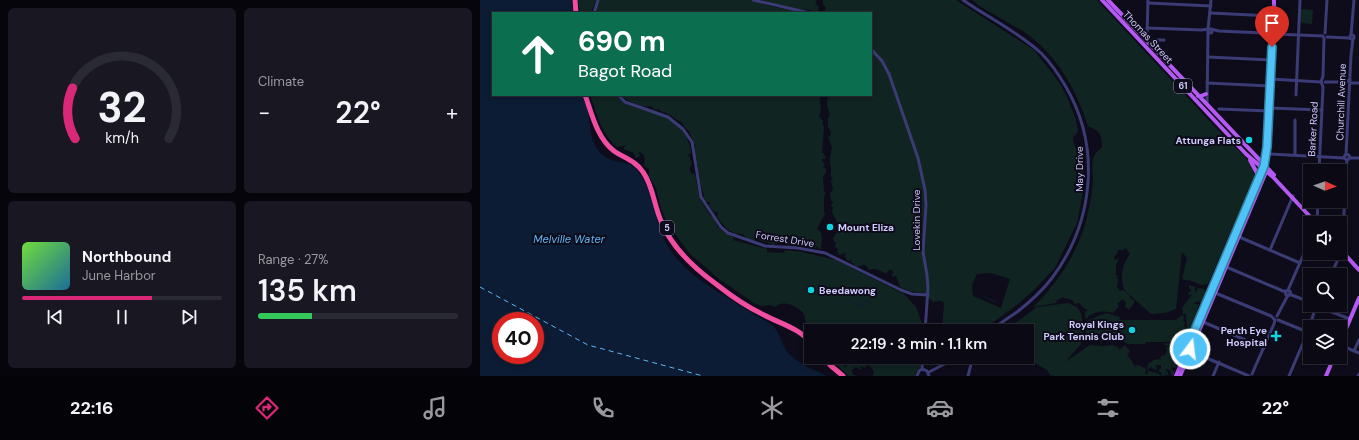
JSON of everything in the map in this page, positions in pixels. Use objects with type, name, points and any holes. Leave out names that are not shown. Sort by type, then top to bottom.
[{"type":"highway","points":[[576,0],[577,12]]},
{"type":"highway","name":"5","points":[[587,96],[605,138],[614,148],[638,163],[648,175],[664,223],[680,247],[705,272],[726,288],[763,312],[796,326],[804,331]]},
{"type":"highway","name":"5","points":[[587,96],[601,137],[612,149],[636,164],[644,174],[649,184],[661,220],[666,231],[677,247],[710,280],[735,298],[765,316],[794,329],[804,336]]},
{"type":"highway","points":[[827,364],[830,369],[839,376]]},
{"type":"highway","points":[[829,364],[843,376]]},
{"type":"main road","name":"Thomas Street","points":[[1102,0],[1246,154],[1265,169],[1293,197]]},
{"type":"main road","name":"Thomas Street","points":[[1108,0],[1257,158],[1265,169],[1311,216]]},
{"type":"main road","points":[[1176,376],[1264,178],[1267,155],[1274,0]]},
{"type":"main road","points":[[1198,96],[1206,93]]},
{"type":"main road","points":[[1246,154],[1258,174],[1253,195]]},
{"type":"main road","points":[[1257,158],[1262,160],[1267,155]]},
{"type":"main road","points":[[1237,237],[1265,169]]},
{"type":"main road","points":[[1264,178],[1268,176],[1273,177]]},
{"type":"main road","points":[[1347,253],[1359,266]]},
{"type":"main road","points":[[1347,255],[1359,270]]},
{"type":"main road","points":[[1347,326],[1359,298]]},
{"type":"main road","points":[[1180,376],[1201,321]]},
{"type":"main road","points":[[1326,376],[1331,364]]},
{"type":"street","points":[[594,12],[598,0]]},
{"type":"street","points":[[753,0],[806,12]]},
{"type":"street","name":"May Drive","points":[[963,0],[1025,40],[1052,64],[1075,104],[1084,131],[1088,153],[1089,178],[1086,204],[1066,257],[1051,279],[1037,294],[1017,312],[1000,324]]},
{"type":"street","points":[[1209,115],[1204,107],[1206,104],[1211,0]]},
{"type":"street","points":[[1296,95],[1300,0]]},
{"type":"street","name":"Barker Road","points":[[1319,164],[1327,0]]},
{"type":"street","name":"Churchill Avenue","points":[[1344,216],[1354,0]]},
{"type":"street","points":[[1144,45],[1147,28],[1148,1],[1211,6]]},
{"type":"street","points":[[1210,13],[1273,16]]},
{"type":"street","points":[[1147,28],[1359,37]]},
{"type":"street","points":[[1139,40],[1144,39]]},
{"type":"street","points":[[1153,40],[1164,40]]},
{"type":"street","name":"Lovekin Drive","points":[[872,50],[882,61],[889,74],[920,167],[925,190],[926,205],[923,252],[928,275],[926,324]]},
{"type":"street","points":[[1208,57],[1271,60]]},
{"type":"street","points":[[1270,79],[1323,83],[1359,83]]},
{"type":"street","points":[[1207,83],[1270,86]]},
{"type":"street","name":"Forrest Drive","points":[[619,96],[622,100],[630,104],[668,117],[683,129],[692,142],[702,197],[721,227],[728,233],[765,246],[798,248],[825,253],[901,290],[912,294],[928,295]]},
{"type":"street","points":[[1219,109],[1322,110]]},
{"type":"street","points":[[1295,120],[1295,155]]},
{"type":"street","points":[[1267,155],[1359,158]]},
{"type":"street","points":[[1270,250],[1293,197]]},
{"type":"street","points":[[1237,237],[1300,263]]},
{"type":"street","points":[[1185,353],[1190,351],[1197,353],[1251,375],[1303,256]]},
{"type":"street","points":[[1224,266],[1303,299]]},
{"type":"street","points":[[1214,292],[1303,329]]},
{"type":"street","points":[[1331,312],[1350,319]]},
{"type":"street","points":[[1201,321],[1264,348]]},
{"type":"street","points":[[1354,351],[1359,340]]},
{"type":"street","points":[[1189,344],[1190,351]]},
{"type":"street","points":[[1289,376],[1303,345]]},
{"type":"street","points":[[1347,348],[1359,353]]},
{"type":"street","points":[[1213,376],[1219,362]]},
{"type":"street","points":[[917,376],[919,371],[922,369],[922,364]]},
{"type":"street","points":[[922,369],[926,370],[929,374],[946,364]]},
{"type":"street","points":[[968,376],[971,364]]},
{"type":"green space","points":[[578,0],[596,0],[591,12],[580,12]]},
{"type":"green space","points":[[599,0],[750,0],[774,7],[803,12],[594,12]]},
{"type":"green space","points":[[761,0],[817,0],[815,3],[819,7],[818,12],[813,12],[810,10],[788,8]]},
{"type":"green space","points":[[823,0],[956,0],[1034,50],[1059,82],[1067,97],[1076,120],[1078,132],[1073,137],[1074,143],[1077,150],[1083,156],[1084,187],[1077,223],[1055,268],[1017,305],[991,324],[942,324],[944,303],[941,301],[933,302],[924,293],[910,291],[900,287],[896,276],[892,277],[892,274],[894,273],[892,270],[889,270],[886,274],[876,269],[869,270],[866,265],[857,267],[851,262],[851,260],[848,261],[844,256],[846,253],[839,255],[837,252],[838,249],[835,247],[836,242],[834,242],[833,238],[838,231],[841,230],[832,212],[833,207],[831,205],[833,202],[831,200],[830,193],[833,190],[831,181],[833,179],[831,176],[830,164],[832,147],[828,137],[831,135],[831,132],[828,127],[828,118],[830,115],[827,105],[828,96],[872,96],[872,12],[824,12],[826,7],[823,5]],"holes":[[[991,273],[1010,279],[1001,308],[973,296],[972,285],[977,274]]]},
{"type":"green space","points":[[972,0],[1097,0],[1216,128],[1252,164],[1255,181],[1251,185],[1208,284],[1201,285],[1182,279],[1187,258],[1182,252],[1176,309],[1165,313],[1151,314],[1125,291],[1122,282],[1122,272],[1125,262],[1130,254],[1126,248],[1123,250],[1118,250],[1114,257],[1115,260],[1119,258],[1116,265],[1115,275],[1117,275],[1118,281],[1117,287],[1120,291],[1123,290],[1130,296],[1131,299],[1134,300],[1134,303],[1129,310],[1125,306],[1126,303],[1124,300],[1121,300],[1117,304],[1119,306],[1113,313],[1100,312],[1085,318],[1085,312],[1088,310],[1079,303],[1075,304],[1072,300],[1063,297],[1057,300],[1056,303],[1033,307],[1042,298],[1065,268],[1072,257],[1082,233],[1086,221],[1093,181],[1093,158],[1102,147],[1102,139],[1098,131],[1088,126],[1073,89],[1051,56],[1031,37]]},
{"type":"green space","points":[[1301,9],[1313,10],[1312,24],[1302,23],[1300,20]]},
{"type":"green space","points":[[590,96],[617,96],[620,100],[631,106],[657,114],[674,122],[688,138],[687,140],[691,153],[688,155],[692,164],[689,169],[692,174],[695,174],[700,199],[711,216],[714,217],[718,230],[718,227],[720,227],[721,230],[734,238],[733,240],[767,249],[767,252],[783,253],[786,250],[836,260],[904,294],[916,307],[923,324],[804,324],[806,322],[801,310],[790,304],[782,304],[776,307],[770,305],[761,306],[754,303],[719,279],[690,254],[666,221],[656,188],[649,176],[649,169],[644,166],[644,155],[638,152],[640,155],[636,158],[633,152],[624,149],[624,147],[628,145],[617,147],[603,129]]},
{"type":"green space","points":[[820,96],[821,111],[819,116],[823,121],[822,124],[824,126],[822,152],[825,156],[825,159],[822,159],[822,161],[825,165],[823,167],[826,169],[826,173],[823,176],[824,191],[826,193],[824,196],[825,214],[817,229],[821,232],[821,249],[817,246],[816,248],[810,247],[809,244],[804,244],[800,239],[800,244],[792,246],[790,244],[789,246],[777,242],[774,245],[762,242],[759,239],[750,240],[743,234],[736,234],[727,229],[717,217],[717,212],[714,212],[709,206],[710,202],[706,202],[703,198],[704,195],[698,164],[696,163],[697,158],[695,157],[695,146],[689,131],[685,128],[682,122],[658,109],[655,110],[651,106],[632,103],[622,97]]},
{"type":"green space","points":[[1189,285],[1195,287],[1195,292],[1198,288],[1204,289],[1206,293],[1203,297],[1205,297],[1202,308],[1200,308],[1202,304],[1198,301],[1193,304],[1199,304],[1197,309],[1200,313],[1198,318],[1197,316],[1196,317],[1197,319],[1195,324],[1193,324],[1193,330],[1191,331],[1191,336],[1187,343],[1181,342],[1185,344],[1184,348],[1175,347],[1175,352],[1180,354],[1178,360],[1175,361],[1177,367],[1174,368],[1171,366],[1175,373],[1173,376],[1170,370],[1167,369],[1165,370],[1168,372],[1168,375],[1161,376],[1162,373],[1158,371],[1161,368],[1161,365],[1155,366],[1157,368],[1156,370],[1150,367],[1148,370],[1147,369],[1149,362],[1151,363],[1153,360],[1159,359],[1160,361],[1161,356],[1165,355],[1167,350],[1166,348],[1168,346],[1164,345],[1165,343],[1172,344],[1172,346],[1174,346],[1173,342],[1128,344],[1122,341],[1085,341],[1086,321],[1106,313],[1120,317],[1119,320],[1175,321],[1182,315],[1184,317],[1183,321],[1185,322],[1184,326],[1186,327],[1185,332],[1187,331],[1186,314],[1183,314],[1182,308],[1192,295],[1189,295],[1188,292],[1192,291],[1189,288]]},
{"type":"green space","points":[[1068,303],[1077,307],[1081,313],[1083,324],[1081,344],[1065,362],[1090,345],[1113,345],[1119,348],[1119,350],[1125,345],[1130,351],[1127,355],[1135,367],[1136,365],[1142,366],[1142,368],[1144,367],[1147,375],[1148,371],[1150,371],[1158,373],[1161,376],[1051,376],[1047,370],[1034,363],[1034,324],[1014,324],[1037,307]]},
{"type":"green space","points":[[837,364],[844,364],[845,367],[846,364],[867,364],[865,368],[861,366],[861,370],[855,367],[851,371],[853,372],[852,374],[857,376],[848,376]]},
{"type":"green space","points":[[868,364],[921,364],[915,376],[873,376],[874,371]]},
{"type":"water","name":"Melville Water","points":[[480,0],[571,0],[573,12],[492,12],[492,96],[582,96],[588,110],[594,144],[601,154],[607,158],[630,164],[637,170],[648,189],[665,242],[679,261],[689,271],[710,287],[771,324],[776,329],[784,347],[790,355],[805,365],[827,376],[480,376]]},
{"type":"waterway","points":[[986,296],[985,297],[996,302]]},
{"type":"waterway","points":[[854,303],[862,307],[863,302],[866,301],[872,305]]},
{"type":"ferry route","points":[[480,287],[588,345],[703,376]]},
{"type":"place","name":"Attunga Flats","points":[[1249,140]]},
{"type":"place","name":"Mount Eliza","points":[[830,227]]},
{"type":"place","name":"Beedawong","points":[[811,290]]},
{"type":"place","name":"Royal Kings Park Tennis Club","points":[[1132,330]]},
{"type":"place","name":"Perth Eye Hospital","points":[[1276,336]]},
{"type":"route","points":[[1190,349],[1189,344],[1264,166],[1267,147],[1272,47]]}]
